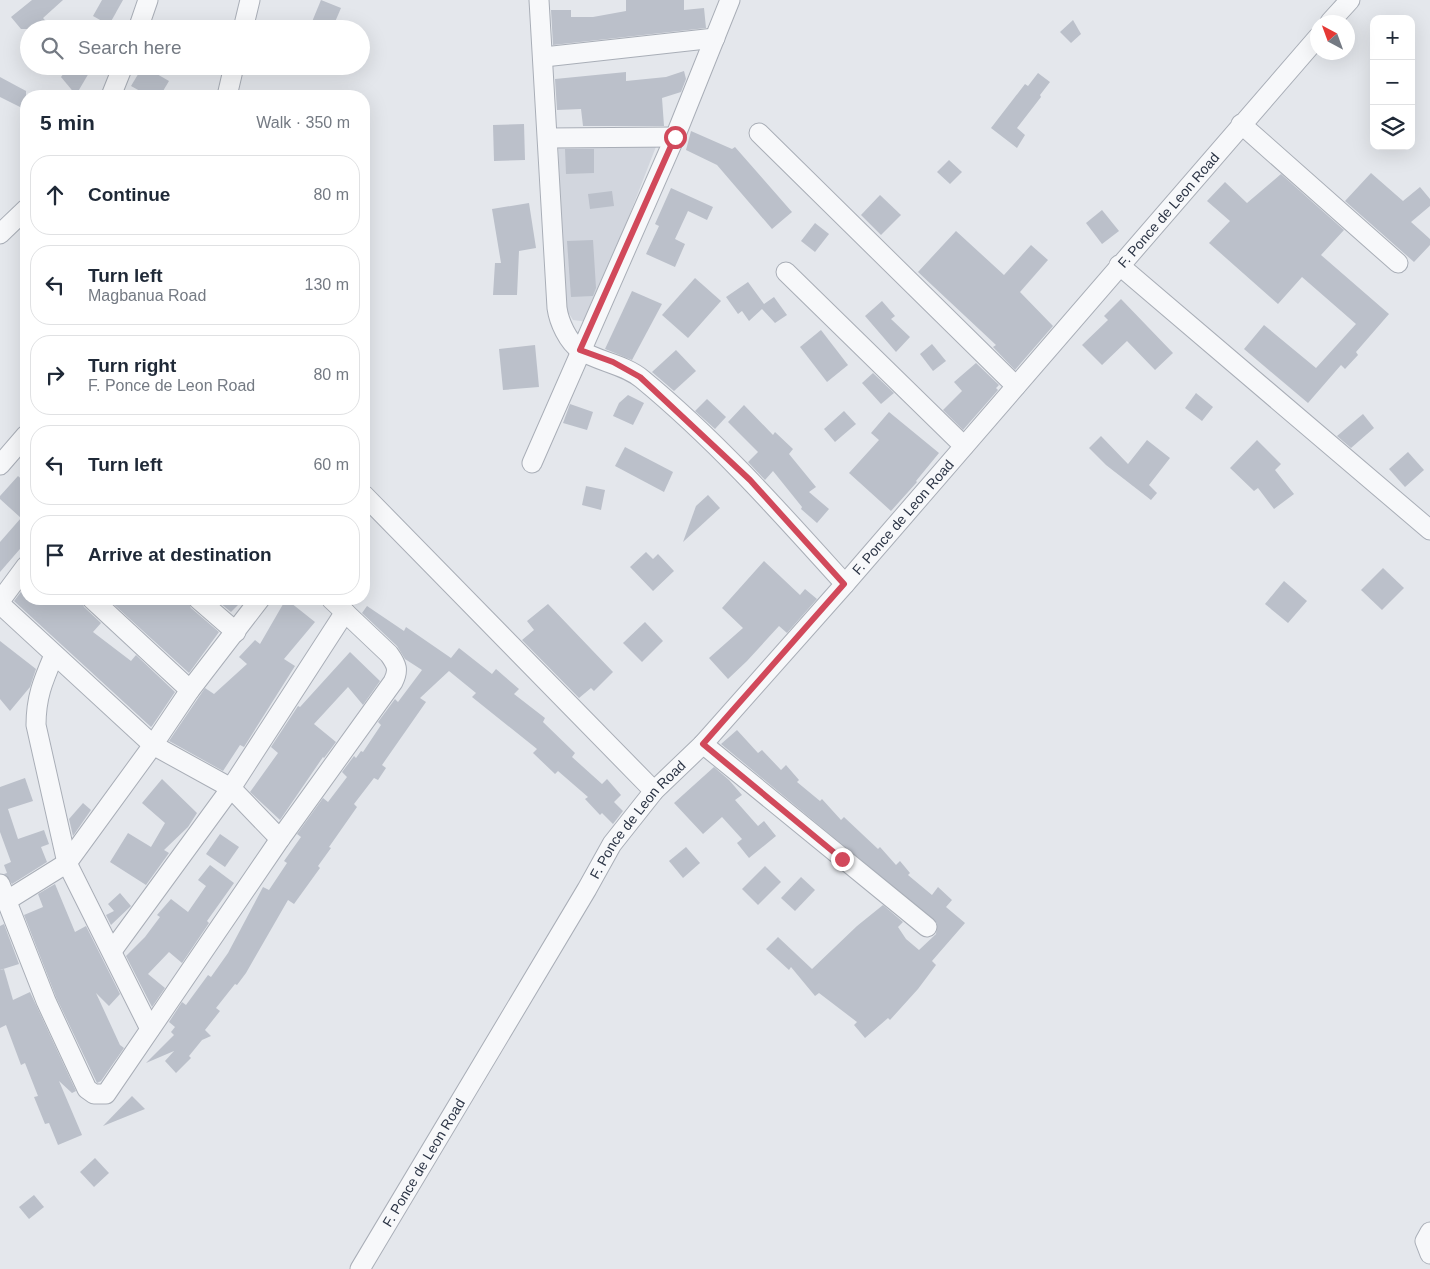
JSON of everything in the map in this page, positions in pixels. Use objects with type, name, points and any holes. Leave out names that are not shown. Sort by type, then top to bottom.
[{"type":"street","points":[[141,20],[148,0]]},
{"type":"street","points":[[246,20],[250,0]]},
{"type":"street","points":[[539,0],[544,58],[557,308],[562,326],[580,350],[613,362],[640,377],[750,480],[844,584]]},
{"type":"street","points":[[532,463],[675,137],[730,0]]},
{"type":"street","points":[[1336,15],[1350,0]]},
{"type":"street","points":[[544,58],[715,38]]},
{"type":"street","name":"F. Ponce de Leon Road","points":[[360,1269],[612,844],[654,791],[703,744],[844,584],[1118,265],[1310,46]]},
{"type":"street","points":[[113,90],[119,75]]},
{"type":"street","points":[[228,90],[232,75]]},
{"type":"street","points":[[1241,124],[1398,263]]},
{"type":"street","points":[[759,133],[1016,386]]},
{"type":"street","points":[[548,138],[675,137]]},
{"type":"street","points":[[0,234],[20,215]]},
{"type":"street","points":[[1118,265],[1430,530]]},
{"type":"street","points":[[786,272],[964,446]]},
{"type":"street","points":[[0,465],[20,442]]},
{"type":"street","points":[[370,501],[654,791]]},
{"type":"street","points":[[20,575],[0,603],[153,745],[231,788],[280,839]]},
{"type":"street","points":[[98,605],[190,690]]},
{"type":"street","points":[[205,605],[236,632]]},
{"type":"street","points":[[256,605],[190,690],[153,745],[67,863],[3,893],[46,1001],[87,1089],[94,1094],[106,1094],[280,839],[393,682],[398,672],[396,663],[389,654],[337,605]]},
{"type":"street","points":[[112,951],[231,788],[344,612]]},
{"type":"street","points":[[54,655],[39,690],[36,703],[36,726],[67,863],[150,1029]]},
{"type":"street","points":[[703,744],[927,926]]},
{"type":"street","points":[[1430,1232],[1425,1241],[1430,1254]]},
{"type":"shaded area","points":[[558,143],[657,144],[588,322],[573,320],[565,307]]},
{"type":"building","points":[[32,0],[63,0],[43,18],[45,20],[20,20],[20,28],[11,17]]},
{"type":"building","points":[[102,0],[123,0],[112,20],[100,20],[93,16]]},
{"type":"building","points":[[321,0],[341,8],[336,20],[313,20]]},
{"type":"building","points":[[626,0],[684,0],[684,10],[704,8],[706,28],[553,45],[551,10],[571,10],[571,17],[593,17],[626,11]]},
{"type":"building","points":[[1073,20],[1081,34],[1071,43],[1060,32]]},
{"type":"building","points":[[684,71],[686,79],[681,92],[662,98],[664,126],[583,126],[581,109],[557,110],[555,79],[626,72],[626,81],[666,77]]},
{"type":"building","points":[[1038,73],[1050,82],[1017,128],[1025,135],[1017,148],[991,128],[1025,84],[1028,86]]},
{"type":"building","points":[[62,75],[88,75],[79,90],[72,90],[61,77]]},
{"type":"building","points":[[138,75],[159,75],[169,81],[164,90],[138,90],[131,86]]},
{"type":"building","points":[[0,77],[24,90],[20,90],[20,107],[0,97]]},
{"type":"building","points":[[524,124],[525,160],[494,161],[493,125]]},
{"type":"building","points":[[691,131],[732,149],[735,147],[792,212],[772,229],[717,165],[686,150]]},
{"type":"building","points":[[565,149],[594,149],[594,173],[566,174]]},
{"type":"building","points":[[949,160],[962,172],[950,184],[937,172]]},
{"type":"building","points":[[1371,173],[1403,201],[1420,187],[1430,199],[1430,206],[1411,222],[1430,239],[1430,245],[1414,262],[1345,201]]},
{"type":"building","points":[[1281,174],[1344,230],[1321,255],[1389,314],[1356,352],[1358,355],[1345,369],[1341,365],[1308,403],[1244,349],[1264,325],[1316,368],[1356,324],[1302,277],[1278,304],[1209,243],[1230,221],[1207,201],[1225,182],[1247,203]]},
{"type":"building","points":[[671,188],[713,207],[707,220],[688,211],[675,239],[685,244],[675,267],[646,254],[659,226],[655,224]]},
{"type":"building","points":[[612,191],[614,206],[590,209],[588,194]]},
{"type":"building","points":[[880,195],[901,215],[881,235],[861,215]]},
{"type":"building","points":[[529,203],[536,248],[519,251],[517,295],[493,295],[495,263],[501,263],[492,209]]},
{"type":"building","points":[[1102,210],[1119,231],[1102,244],[1086,223]]},
{"type":"building","points":[[815,223],[829,234],[815,252],[801,241]]},
{"type":"building","points":[[956,231],[1004,275],[1031,245],[1048,260],[1020,292],[1053,326],[1015,370],[993,347],[996,345],[918,272]]},
{"type":"building","points":[[593,240],[596,288],[593,296],[571,297],[567,241]]},
{"type":"building","points":[[695,278],[721,301],[688,338],[662,315]]},
{"type":"building","points":[[748,282],[764,304],[774,297],[787,315],[775,323],[762,309],[749,321],[742,311],[738,314],[726,297]]},
{"type":"building","points":[[632,291],[662,304],[632,360],[605,349]]},
{"type":"building","points":[[1121,299],[1173,353],[1155,370],[1127,341],[1102,365],[1082,345],[1108,320],[1104,316]]},
{"type":"building","points":[[882,301],[895,316],[891,319],[910,337],[896,352],[865,316]]},
{"type":"building","points":[[821,330],[848,365],[827,382],[800,347]]},
{"type":"building","points":[[932,344],[946,361],[933,371],[920,354]]},
{"type":"building","points":[[535,345],[539,387],[503,390],[499,349]]},
{"type":"building","points":[[676,350],[696,371],[674,391],[652,372]]},
{"type":"building","points":[[976,363],[999,385],[996,388],[998,390],[963,430],[943,410],[962,391],[954,382]]},
{"type":"building","points":[[873,373],[894,393],[881,404],[862,383]]},
{"type":"building","points":[[1196,393],[1213,407],[1202,421],[1185,408]]},
{"type":"building","points":[[628,395],[644,403],[633,425],[613,416],[619,403]]},
{"type":"building","points":[[707,399],[726,417],[715,429],[695,411]]},
{"type":"building","points":[[570,404],[593,412],[587,430],[563,423]]},
{"type":"building","points":[[744,405],[773,435],[775,432],[793,449],[789,454],[816,487],[809,492],[829,509],[817,523],[801,509],[802,507],[773,471],[765,480],[748,462],[758,452],[728,422]]},
{"type":"building","points":[[844,411],[856,424],[835,442],[824,429]]},
{"type":"building","points":[[889,412],[939,453],[917,482],[891,511],[849,473],[879,440],[871,433]]},
{"type":"building","points":[[1363,414],[1374,428],[1351,448],[1337,436]]},
{"type":"building","points":[[1101,436],[1128,464],[1147,440],[1170,458],[1149,485],[1157,493],[1151,500],[1106,465],[1089,448]]},
{"type":"building","points":[[1257,440],[1281,464],[1275,470],[1294,494],[1274,509],[1258,488],[1254,491],[1230,468]]},
{"type":"building","points":[[625,447],[673,472],[664,492],[615,466]]},
{"type":"building","points":[[1408,452],[1424,470],[1405,487],[1389,469]]},
{"type":"building","points":[[18,476],[20,478],[20,517],[0,499],[0,496]]},
{"type":"building","points":[[586,486],[605,490],[601,510],[582,505]]},
{"type":"building","points":[[708,495],[720,508],[683,542],[696,506]]},
{"type":"building","points":[[20,519],[20,549],[0,572],[0,542]]},
{"type":"building","points":[[646,552],[653,559],[658,554],[674,571],[653,591],[630,567]]},
{"type":"building","points":[[764,561],[800,595],[805,589],[817,599],[787,633],[779,626],[728,679],[709,658],[743,628],[722,608]]},
{"type":"building","points":[[1383,568],[1404,588],[1382,610],[1361,590]]},
{"type":"building","points":[[1284,581],[1307,601],[1288,623],[1265,604]]},
{"type":"building","points":[[20,593],[20,605],[83,605],[101,623],[93,632],[131,661],[136,655],[175,692],[151,727],[14,601]]},
{"type":"building","points":[[548,604],[613,672],[594,691],[591,688],[579,698],[522,640],[534,630],[527,621]]},
{"type":"building","points":[[115,605],[190,605],[219,632],[189,673]]},
{"type":"building","points":[[222,605],[238,605],[231,612]]},
{"type":"building","points":[[283,605],[294,605],[315,622],[284,659],[295,666],[244,747],[240,745],[223,771],[169,741],[205,688],[214,694],[247,664],[239,657],[255,640],[260,644]]},
{"type":"building","points":[[367,606],[404,631],[406,627],[451,658],[459,648],[492,674],[496,669],[519,689],[514,694],[545,718],[543,722],[575,753],[572,757],[602,784],[607,779],[621,795],[614,802],[623,811],[613,824],[602,813],[600,815],[585,799],[588,797],[558,771],[555,774],[533,753],[537,749],[472,697],[476,693],[449,671],[420,698],[426,702],[382,765],[386,768],[378,780],[374,778],[354,804],[357,807],[329,847],[331,848],[318,866],[320,868],[294,904],[288,900],[246,973],[216,1008],[220,1011],[205,1030],[211,1036],[202,1040],[189,1056],[191,1058],[176,1073],[165,1061],[174,1051],[146,1063],[174,1035],[171,1032],[175,1027],[169,1022],[182,1002],[186,1005],[208,975],[211,977],[228,953],[263,887],[269,890],[287,863],[284,861],[301,837],[297,834],[323,798],[328,802],[347,777],[342,772],[354,756],[356,758],[361,751],[363,752],[381,725],[378,722],[395,699],[398,702],[422,670],[405,659],[397,646],[362,613]]},
{"type":"building","points":[[645,622],[663,641],[642,662],[623,643]]},
{"type":"building","points":[[0,641],[36,669],[30,687],[10,711],[0,699]]},
{"type":"building","points":[[350,652],[380,681],[363,705],[348,687],[314,724],[336,742],[323,757],[280,820],[250,792],[278,753],[271,747],[298,706],[300,707]]},
{"type":"building","points":[[737,730],[758,753],[762,750],[781,770],[786,765],[799,780],[797,782],[820,801],[822,799],[841,820],[844,817],[878,849],[880,847],[896,865],[900,861],[910,873],[908,875],[932,895],[938,887],[952,900],[946,907],[965,923],[932,961],[936,965],[918,989],[890,1020],[888,1018],[865,1038],[854,1025],[857,1022],[819,993],[815,996],[791,967],[789,970],[766,949],[778,937],[812,969],[857,926],[883,905],[903,922],[898,927],[906,939],[919,950],[936,934],[937,923],[721,744]]},
{"type":"building","points":[[714,767],[742,795],[735,800],[758,826],[764,821],[776,836],[749,858],[737,843],[742,839],[722,817],[703,834],[674,803]]},
{"type":"building","points":[[25,778],[33,801],[8,809],[18,839],[44,830],[49,844],[41,847],[47,862],[12,884],[4,874],[7,873],[4,865],[11,862],[0,832],[0,787]]},
{"type":"building","points":[[162,779],[197,813],[188,827],[164,850],[169,853],[146,885],[110,862],[128,833],[151,847],[165,823],[142,803]]},
{"type":"building","points":[[83,803],[91,810],[73,836],[69,819]]},
{"type":"building","points":[[220,834],[239,847],[225,867],[206,854]]},
{"type":"building","points":[[686,847],[700,863],[683,878],[669,861]]},
{"type":"building","points":[[210,865],[234,883],[207,921],[209,923],[182,963],[169,952],[148,974],[165,988],[152,1007],[126,956],[145,937],[160,917],[157,915],[171,899],[188,912],[206,886],[198,880]]},
{"type":"building","points":[[765,866],[781,882],[758,905],[742,889]]},
{"type":"building","points":[[801,877],[815,890],[795,911],[781,898]]},
{"type":"building","points":[[55,884],[75,932],[86,926],[120,994],[109,1006],[96,993],[120,1045],[124,1048],[101,1081],[97,1083],[56,997],[24,915],[43,907],[38,894]]},
{"type":"building","points":[[120,893],[131,906],[111,925],[106,915],[114,911],[108,904]]},
{"type":"building","points":[[4,924],[19,964],[0,970],[0,926]]},
{"type":"building","points":[[4,969],[13,1000],[30,992],[76,1091],[72,1093],[59,1081],[82,1135],[58,1145],[49,1123],[45,1124],[34,1097],[38,1096],[25,1063],[21,1065],[6,1025],[0,1028],[0,970]]},
{"type":"building","points":[[132,1096],[145,1109],[103,1126]]},
{"type":"building","points":[[95,1158],[109,1173],[94,1187],[80,1172]]},
{"type":"building","points":[[34,1195],[44,1207],[29,1219],[19,1207]]},
{"type":"route","points":[[675,137],[580,350],[613,362],[640,377],[750,480],[844,584],[703,744],[842,859]]}]
